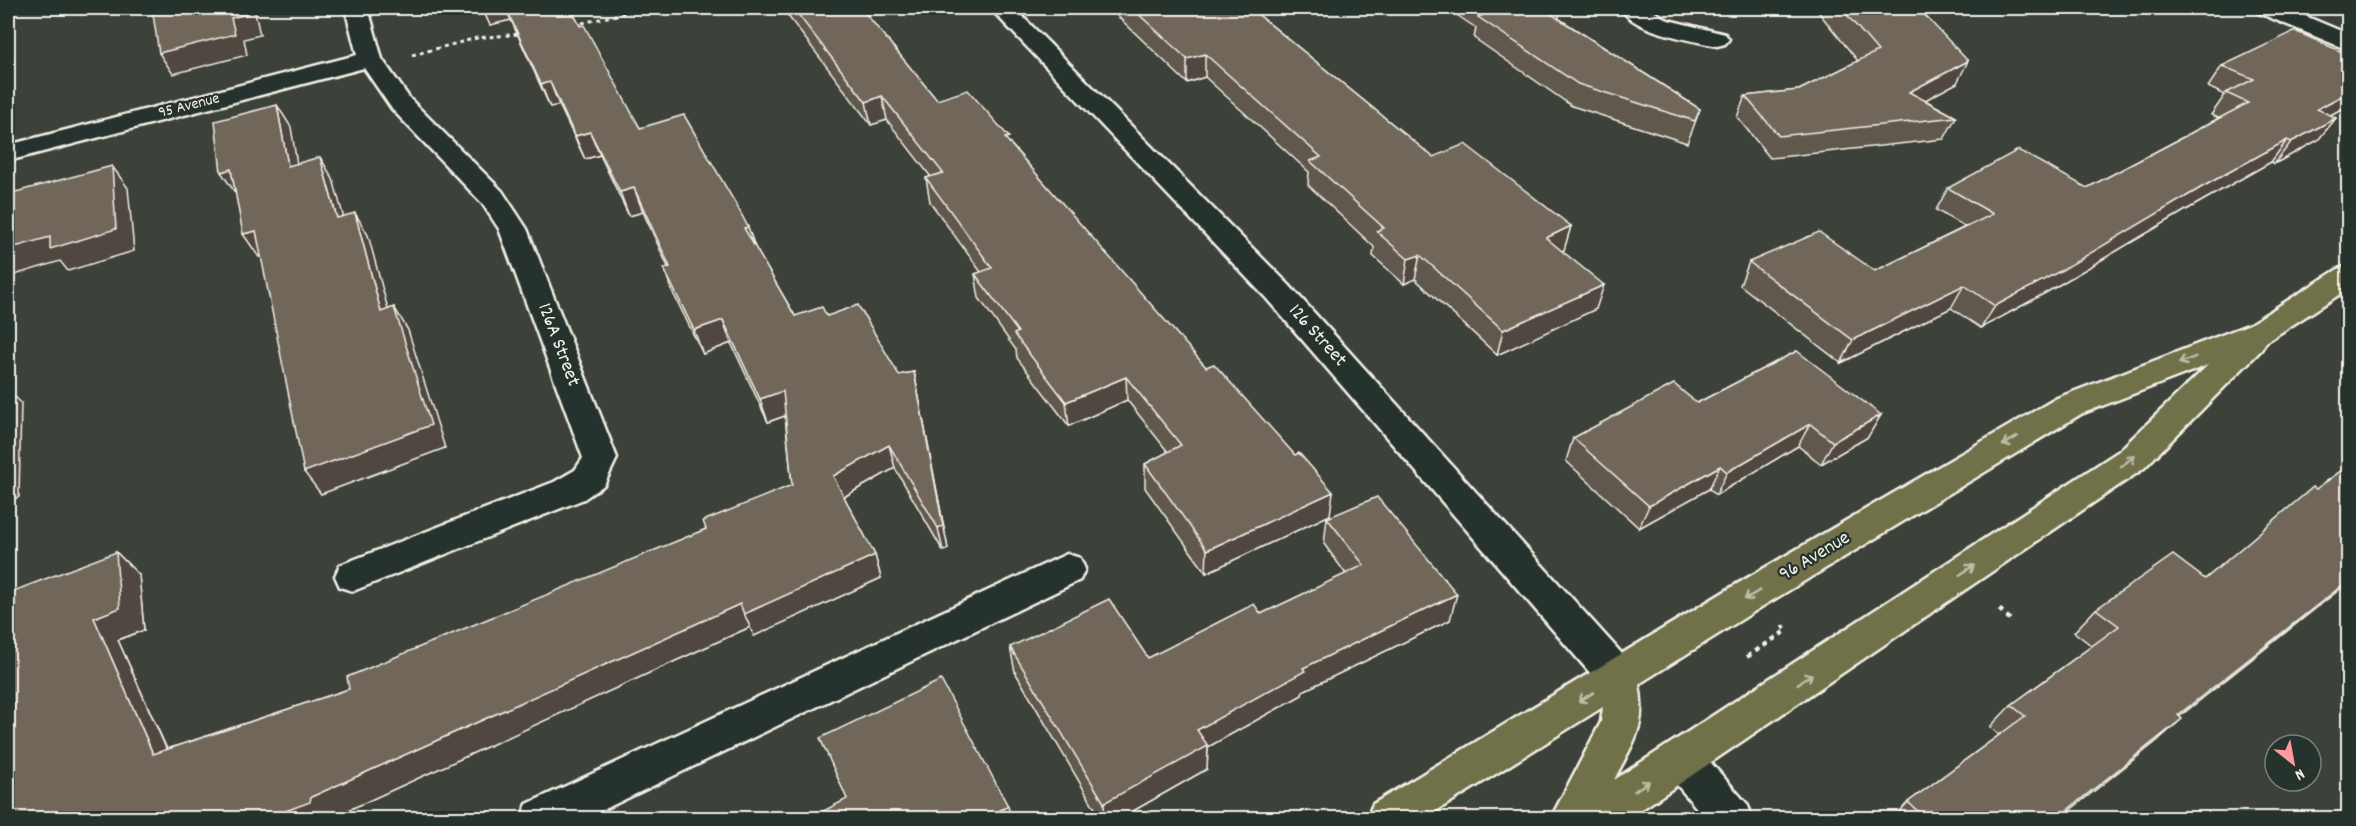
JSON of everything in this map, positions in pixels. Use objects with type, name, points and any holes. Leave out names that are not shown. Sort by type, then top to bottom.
[{"type":"main road","name":"96 Avenue","points":[[1388,819],[1750,595],[2068,406],[2261,332],[2349,276]]},
{"type":"main road","name":"96 Avenue","points":[[1593,819],[2131,460],[2261,332]]},
{"type":"main road","points":[[1572,819],[1621,725],[1623,707],[1618,677]]},
{"type":"street","name":"126A Street","points":[[353,576],[587,482],[597,471],[600,458],[513,229],[492,197],[401,104],[370,59],[357,8]]},
{"type":"street","name":"126 Street","points":[[1001,8],[1278,292],[1618,677]]},
{"type":"street","points":[[1632,8],[1660,25],[1717,39]]},
{"type":"street","points":[[2267,8],[2349,43]]},
{"type":"street","name":"95 Avenue","points":[[8,153],[370,59]]},
{"type":"street","points":[[542,819],[1068,569]]},
{"type":"street","points":[[1682,760],[1732,819]]},
{"type":"path","points":[[564,28],[645,8]]},
{"type":"path","points":[[412,55],[477,38],[520,34]]},
{"type":"path","points":[[1999,609],[2012,621]]},
{"type":"building","points":[[152,8],[246,8],[248,14],[231,18],[235,34],[159,53]]},
{"type":"building","points":[[506,8],[570,8],[580,26],[584,25],[640,128],[684,115],[737,206],[748,227],[744,228],[795,316],[822,307],[827,316],[858,305],[899,375],[914,372],[943,526],[938,528],[889,445],[833,476],[875,555],[744,614],[740,604],[311,797],[310,802],[264,819],[8,819],[8,593],[116,552],[120,608],[94,618],[153,754],[349,689],[347,677],[706,529],[703,521],[792,485],[783,391],[760,399],[723,320],[694,330],[664,269],[670,267],[634,188],[620,192],[590,132],[575,136],[550,82],[541,84]]},
{"type":"building","points":[[793,8],[861,8],[937,100],[968,90],[1009,137],[1005,138],[1206,367],[1214,364],[1295,455],[1299,453],[1333,492],[1207,550],[1145,464],[1181,445],[1126,377],[1066,402],[1014,334],[1018,332],[975,274],[992,268],[926,178],[943,173],[882,96],[866,102]]},
{"type":"building","points":[[1132,8],[1250,8],[1433,157],[1465,144],[1571,226],[1546,238],[1604,285],[1503,330],[1420,255],[1408,259],[1376,231],[1384,228],[1310,161],[1321,157],[1205,54],[1187,59]]},
{"type":"building","points":[[1480,8],[1560,8],[1548,12],[1700,109],[1695,121],[1578,84],[1478,17],[1488,13]]},
{"type":"building","points":[[1841,8],[1918,8],[1968,61],[1909,92],[1956,117],[1779,136],[1745,96],[1799,90],[1878,51]]},
{"type":"building","points":[[2295,31],[2349,55],[2349,92],[2317,109],[2336,118],[2291,142],[2287,140],[2202,187],[2062,270],[1995,306],[1964,285],[1853,340],[1749,262],[1819,232],[1875,271],[1993,214],[1948,188],[2018,150],[2087,188],[2248,103],[2226,93],[2254,79],[2222,66]]},
{"type":"building","points":[[277,105],[288,166],[320,157],[337,218],[355,213],[381,312],[394,307],[431,425],[304,472],[256,231],[243,234],[231,169],[221,172],[215,121]]},
{"type":"building","points":[[112,166],[116,229],[50,249],[50,237],[8,249],[8,194]]},
{"type":"building","points":[[1797,351],[1881,415],[1833,442],[1810,424],[1727,472],[1720,466],[1649,506],[1573,438],[1674,384],[1697,403]]},
{"type":"building","points":[[2349,465],[2349,580],[2178,715],[2182,719],[2066,811],[2075,819],[1926,819],[1908,802],[2025,716],[2011,705],[2119,626],[2096,609],[2173,555],[2205,579],[2313,487],[2316,489]]},
{"type":"building","points":[[1377,497],[1457,594],[1303,668],[1305,671],[1197,730],[1208,746],[1104,803],[1010,647],[1109,599],[1148,658],[1254,604],[1261,614],[1364,565],[1327,518]]},
{"type":"building","points":[[941,680],[1008,806],[984,819],[808,819],[847,799],[820,738]]}]
